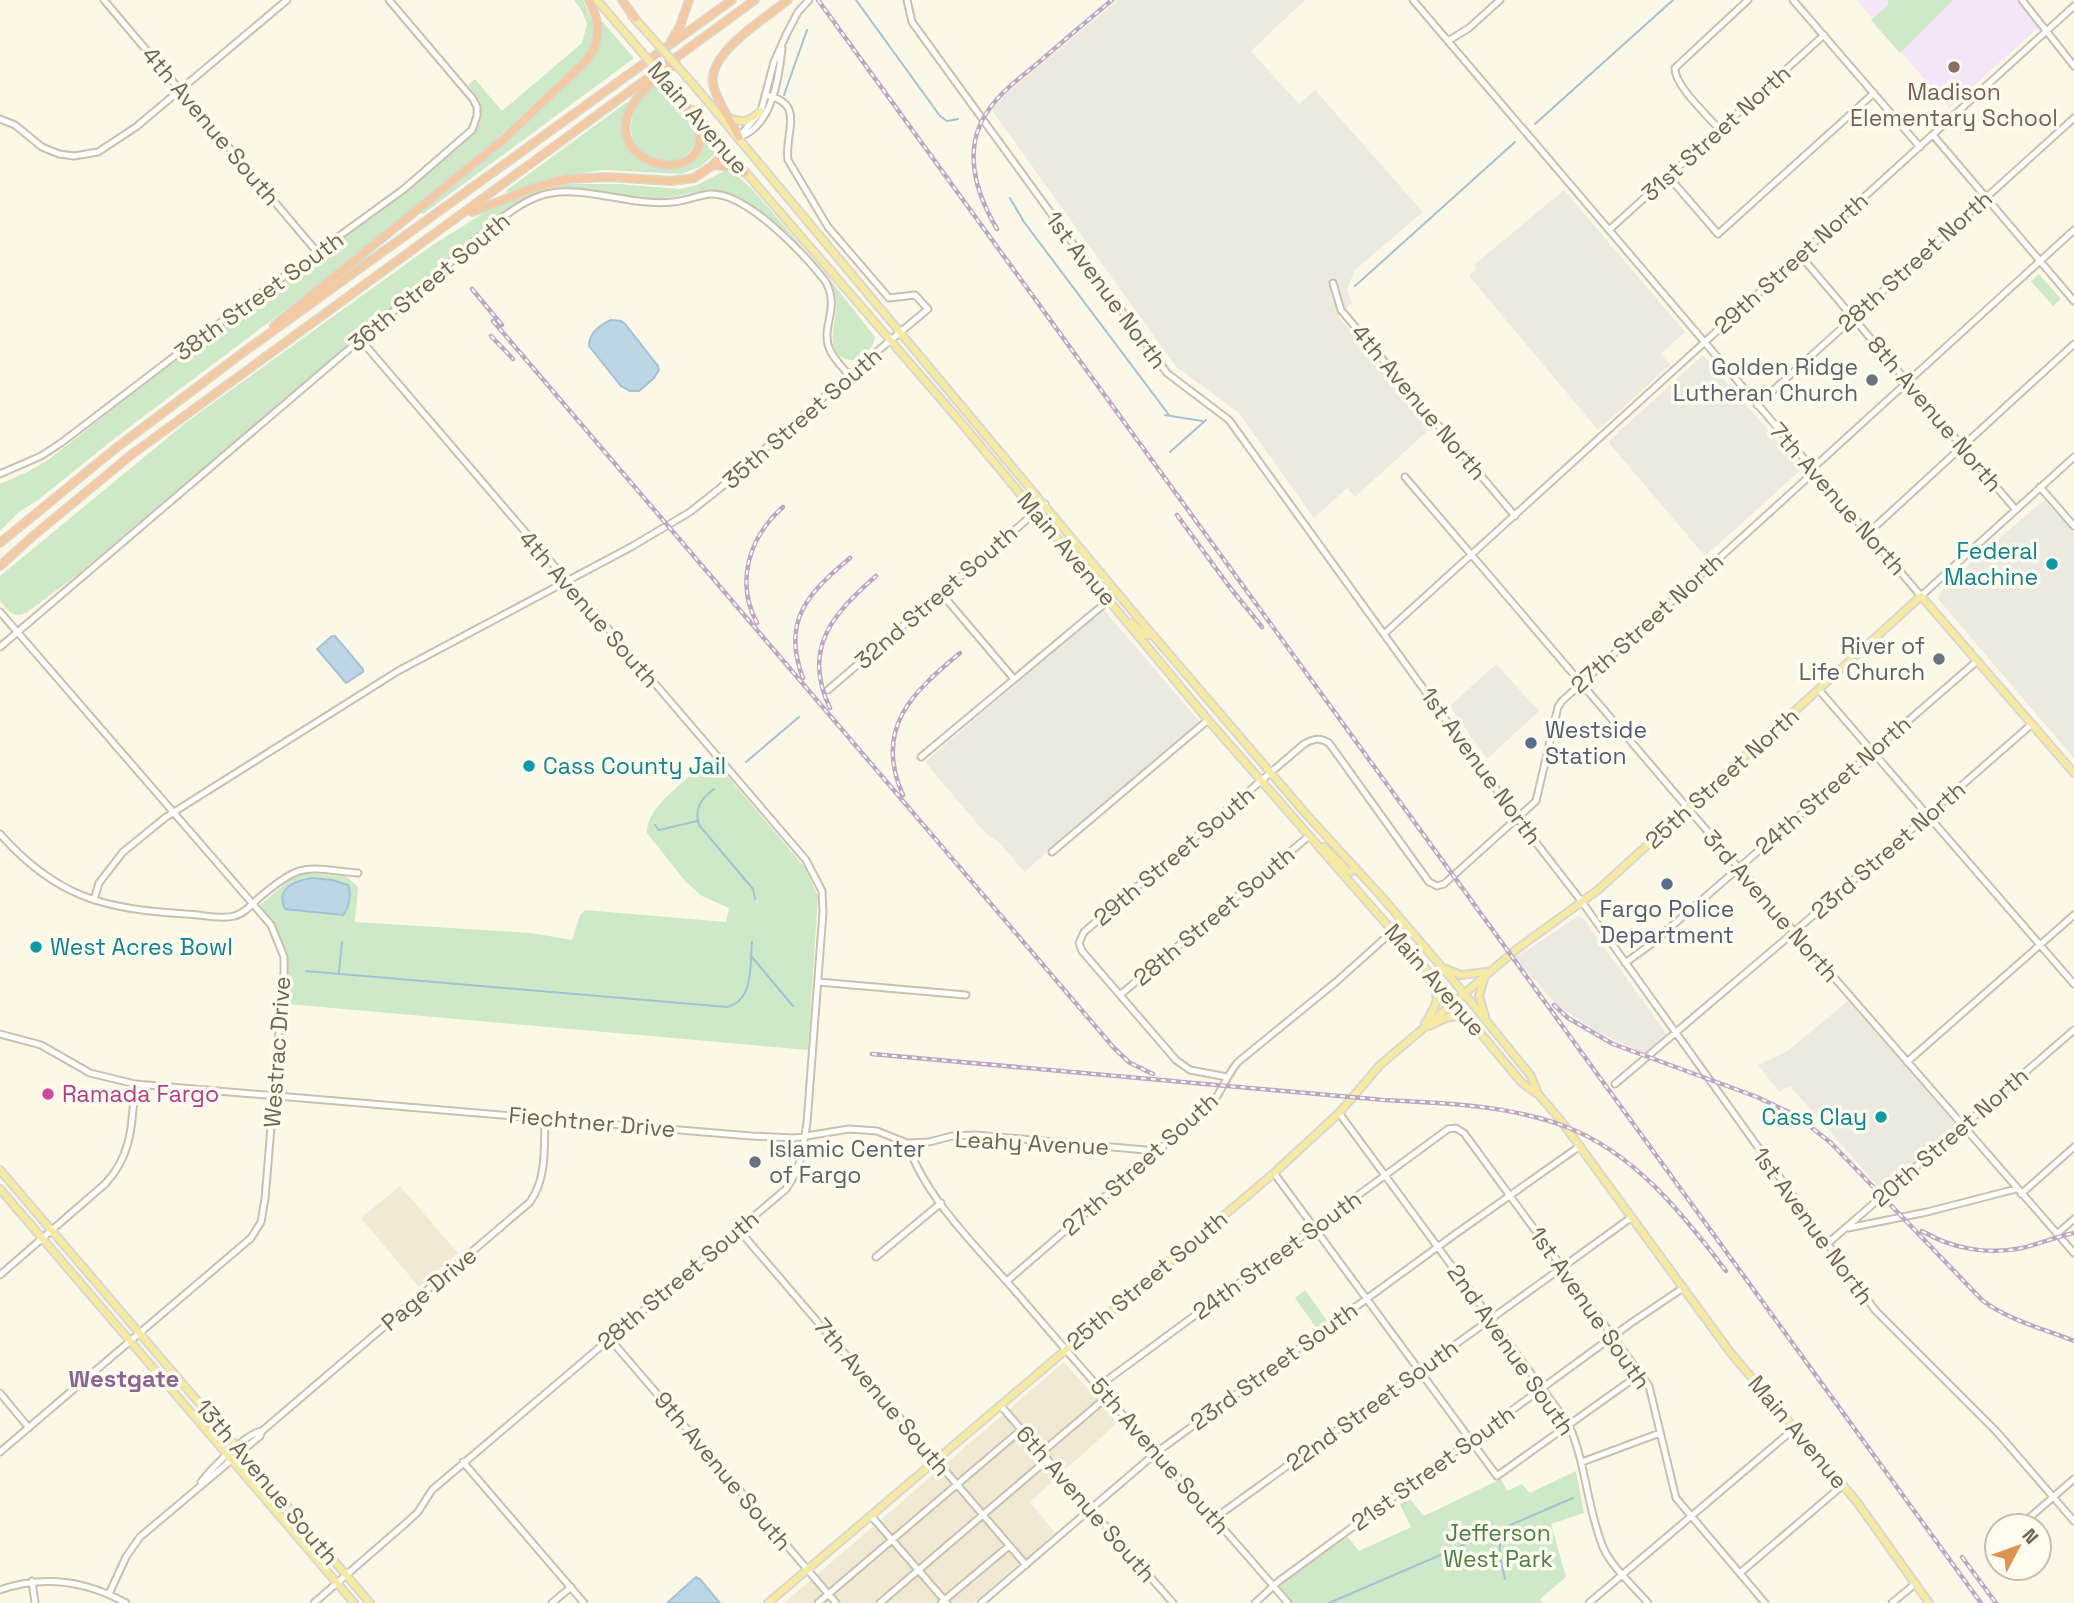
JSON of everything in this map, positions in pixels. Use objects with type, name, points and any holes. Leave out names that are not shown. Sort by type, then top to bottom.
[{"type":"highway","points":[[240,355],[504,139],[586,61],[596,46],[598,33],[597,18],[589,0]]},
{"type":"highway","points":[[620,0],[635,18]]},
{"type":"highway","points":[[669,44],[680,26],[689,0]]},
{"type":"highway","points":[[0,543],[116,448],[240,355],[732,0]]},
{"type":"highway","points":[[0,566],[131,455],[755,0]]},
{"type":"highway","points":[[738,137],[713,85],[715,66],[728,48],[788,0]]},
{"type":"highway","points":[[677,93],[699,130],[698,147],[687,160],[669,166],[653,163],[636,153],[628,137],[625,125],[632,106],[706,35]]},
{"type":"highway","points":[[460,217],[533,188],[567,179],[608,177],[681,181],[694,178],[713,165],[726,150]]},
{"type":"highway","points":[[713,165],[734,167],[745,173]]},
{"type":"main road","name":"Main Avenue","points":[[597,0],[891,341],[1208,720],[1454,1001],[1522,1083],[1539,1096],[1580,1146],[1730,1352],[1843,1485],[1929,1603]]},
{"type":"main road","name":"Main Avenue","points":[[635,18],[715,109],[1153,635],[1463,992],[1531,1076],[1539,1096]]},
{"type":"main road","points":[[715,109],[740,122],[748,121],[764,106]]},
{"type":"main road","points":[[726,150],[738,137]]},
{"type":"main road","name":"7th Avenue North","points":[[1921,596],[2074,773]]},
{"type":"main road","name":"25th Street North","points":[[1517,948],[1582,902],[1921,596]]},
{"type":"main road","points":[[1115,608],[1145,635],[1153,635]]},
{"type":"main road","points":[[1301,827],[1348,870],[1351,872],[1356,868]]},
{"type":"main road","name":"25th Street South","points":[[768,1603],[1274,1173],[1339,1113],[1380,1065],[1517,948]]},
{"type":"main road","points":[[1414,955],[1438,996],[1435,1007],[1421,1030]]},
{"type":"main road","points":[[1436,961],[1456,974],[1488,972]]},
{"type":"main road","points":[[1487,1021],[1479,996],[1488,972]]},
{"type":"main road","points":[[1421,1030],[1450,1017],[1461,1016],[1472,1022]]},
{"type":"main road","name":"13th Avenue South","points":[[1,1174],[140,1332],[370,1603]]},
{"type":"main road","name":"13th Avenue South","points":[[0,1189],[354,1603]]},
{"type":"street","name":"4th Avenue South","points":[[104,0],[317,252]]},
{"type":"street","points":[[0,119],[15,125],[50,150],[67,156],[89,155],[111,144],[180,90],[287,0]]},
{"type":"street","name":"38th Street South","points":[[0,474],[54,448],[404,189],[472,130],[477,121],[477,107],[389,0]]},
{"type":"street","points":[[738,137],[764,106],[780,64],[782,43],[798,12],[809,0]]},
{"type":"street","name":"1st Avenue North","points":[[907,0],[912,22],[1167,373],[1228,420],[1517,818],[1582,902],[1875,1310],[1996,1431],[2074,1521]]},
{"type":"street","name":"7th Avenue North","points":[[1413,0],[1921,596]]},
{"type":"street","points":[[1448,41],[1469,28],[1500,0]]},
{"type":"street","points":[[1719,129],[1674,75],[1675,70],[1679,62],[1748,0]]},
{"type":"street","points":[[1793,0],[1920,147]]},
{"type":"street","points":[[2022,0],[2074,66]]},
{"type":"street","name":"29th Street North","points":[[1384,634],[2074,6]]},
{"type":"street","name":"31st Street North","points":[[1609,230],[1824,35]]},
{"type":"street","points":[[1668,176],[1718,234],[1874,93]]},
{"type":"street","points":[[764,106],[786,105],[782,100],[769,96]]},
{"type":"street","name":"35th Street South","points":[[94,900],[99,883],[123,852],[173,812],[312,727],[357,696],[690,512],[928,309],[915,295],[889,298],[822,219],[788,160],[786,148],[792,120],[786,105]]},
{"type":"street","points":[[738,137],[747,135],[763,119],[764,106]]},
{"type":"street","name":"28th Street North","points":[[1757,405],[2074,118]]},
{"type":"street","points":[[1933,135],[2074,301]]},
{"type":"street","name":"36th Street South","points":[[0,647],[495,225],[528,200],[540,195],[562,192],[657,203],[682,201],[711,194],[738,202],[796,247],[826,282],[833,308],[827,330],[828,346],[849,375]]},
{"type":"street","name":"27th Street North","points":[[1270,772],[1314,738],[1329,743],[1429,882],[1437,886],[1451,879],[1536,801],[1558,707],[1580,683],[2074,230]]},
{"type":"street","name":"8th Avenue North","points":[[1800,255],[2016,510]]},
{"type":"street","name":"4th Avenue North","points":[[1333,283],[1341,310],[1515,516]]},
{"type":"street","name":"4th Avenue South","points":[[360,339],[806,860],[817,879]]},
{"type":"street","points":[[1867,534],[2074,344]]},
{"type":"street","name":"25th Street North","points":[[1921,596],[2074,457]]},
{"type":"street","name":"3rd Avenue North","points":[[1405,477],[1738,868],[2074,1254]]},
{"type":"street","name":"8th Avenue North","points":[[2040,487],[2074,526]]},
{"type":"street","name":"32nd Street South","points":[[828,690],[1045,504]]},
{"type":"street","points":[[942,593],[1014,679]]},
{"type":"street","points":[[921,757],[1109,600]]},
{"type":"street","name":"Westrac Drive","points":[[0,612],[271,925],[284,957],[265,1205],[261,1222],[251,1238],[131,1341]]},
{"type":"street","name":"24th Street North","points":[[1625,963],[1650,945],[1977,661]]},
{"type":"street","points":[[1819,690],[2074,984]]},
{"type":"street","points":[[1052,852],[1208,720]]},
{"type":"street","name":"23rd Street North","points":[[1615,1084],[2032,724]]},
{"type":"street","name":"29th Street South","points":[[1227,1077],[1182,1066],[1082,951],[1080,937],[1270,772]]},
{"type":"street","points":[[0,834],[48,880],[78,895],[130,908],[236,916],[281,879],[300,869],[358,873]]},
{"type":"street","name":"28th Street South","points":[[1120,995],[1309,836]]},
{"type":"street","name":"28th Street South","points":[[314,1603],[418,1512],[432,1490],[463,1462],[786,1189],[802,1157],[823,912],[822,891],[817,879]]},
{"type":"street","points":[[1906,1062],[2074,915]]},
{"type":"street","name":"27th Street South","points":[[1007,1281],[1212,1104],[1238,1062],[1336,982],[1393,931]]},
{"type":"street","points":[[818,982],[966,995]]},
{"type":"street","name":"20th Street North","points":[[1827,1244],[2074,1030]]},
{"type":"street","name":"Fiechtner Drive","points":[[2,1037],[41,1045],[85,1071],[135,1084],[751,1136],[794,1138],[849,1129],[877,1131],[907,1143]]},
{"type":"street","points":[[0,1275],[105,1184],[124,1159],[131,1132],[135,1084]]},
{"type":"street","name":"2nd Avenue South","points":[[1339,1113],[1569,1425],[1582,1462],[1588,1497],[1602,1545],[1648,1603]]},
{"type":"street","name":"Page Drive","points":[[108,1594],[134,1544],[197,1487],[208,1473],[260,1436],[530,1202],[541,1180],[545,1119]]},
{"type":"street","name":"24th Street South","points":[[1099,1386],[1448,1129],[1456,1128]]},
{"type":"street","name":"1st Avenue South","points":[[1456,1128],[1464,1133],[1640,1374],[1652,1395],[1676,1498],[1766,1603]]},
{"type":"street","name":"Leahy Avenue","points":[[907,1143],[976,1135],[1157,1151]]},
{"type":"street","name":"5th Avenue South","points":[[907,1143],[924,1182],[941,1203],[1288,1603]]},
{"type":"street","name":"23rd Street South","points":[[981,1603],[1157,1452],[1580,1146]]},
{"type":"street","points":[[1845,1229],[2019,1191],[2074,1147]]},
{"type":"street","points":[[1274,1173],[1497,1476],[1640,1374]]},
{"type":"street","points":[[876,1257],[941,1203]]},
{"type":"street","name":"22nd Street South","points":[[1215,1518],[1632,1217]]},
{"type":"street","points":[[2057,1234],[2074,1219]]},
{"type":"street","name":"7th Avenue South","points":[[738,1229],[1026,1565]]},
{"type":"street","name":"21st Street South","points":[[1255,1603],[1274,1586],[1541,1389],[1683,1288]]},
{"type":"street","name":"9th Avenue South","points":[[610,1339],[836,1603]]},
{"type":"street","points":[[0,1452],[131,1341]]},
{"type":"street","points":[[0,1393],[29,1428]]},
{"type":"street","points":[[1041,1453],[1108,1396]]},
{"type":"street","name":"6th Avenue South","points":[[1000,1405],[1173,1603]]},
{"type":"street","points":[[1589,1603],[1795,1428]]},
{"type":"street","points":[[818,1603],[1021,1430]]},
{"type":"street","points":[[1582,1462],[1660,1433]]},
{"type":"street","points":[[880,1603],[1047,1460]]},
{"type":"street","points":[[463,1462],[584,1603]]},
{"type":"street","points":[[2036,1512],[2074,1479]]},
{"type":"street","points":[[1740,1573],[1843,1485]]},
{"type":"street","points":[[872,1517],[944,1602],[1009,1546]]},
{"type":"street","points":[[32,1581],[35,1603]]},
{"type":"street","points":[[0,1590],[32,1581],[62,1581],[108,1594],[126,1603]]},
{"type":"street","points":[[1892,1603],[1915,1584]]},
{"type":"street","points":[[552,1603],[571,1587]]},
{"type":"shaded area","points":[[1118,0],[1305,0],[1251,51],[1299,104],[1315,90],[1423,212],[1355,270],[1347,289],[1352,303],[1338,316],[1433,426],[1355,497],[1347,488],[1314,518],[1238,412],[1176,367],[992,110],[1008,92]]},
{"type":"shaded area","name":"Madison Elementary School","points":[[1857,0],[2016,0],[2039,27],[1949,108]]},
{"type":"shaded area","points":[[1564,190],[1685,332],[1661,354],[1670,365],[1598,430],[1469,276],[1476,269],[1474,265]]},
{"type":"shaded area","points":[[1703,355],[1802,469],[1705,556],[1608,442]]},
{"type":"shaded area","points":[[2044,500],[2074,532],[2074,758],[1938,599],[1942,590],[1978,556]]},
{"type":"shaded area","points":[[1103,609],[1200,722],[1024,872],[999,842],[986,834],[925,762]]},
{"type":"shaded area","points":[[1496,664],[1539,711],[1487,759],[1450,706]]},
{"type":"shaded area","points":[[1578,916],[1583,918],[1669,1037],[1645,1054],[1592,1029],[1556,1004],[1515,958]]},
{"type":"shaded area","points":[[1848,1001],[1957,1126],[1882,1191],[1790,1086],[1779,1092],[1758,1065],[1786,1052]]},
{"type":"shaded area","points":[[400,1186],[458,1253],[419,1287],[361,1218]]},
{"type":"shaded area","points":[[1064,1362],[1118,1422],[1030,1502],[1055,1533],[973,1603],[784,1603]]},
{"type":"green space","points":[[574,0],[583,0],[591,19],[594,19],[594,35],[587,53],[489,146],[341,268],[19,512],[0,531],[0,484],[48,460],[172,363],[387,207],[472,136],[481,117],[477,97],[468,85],[475,79],[502,111],[582,43],[587,24]]},
{"type":"green space","points":[[1888,0],[1952,1],[1900,53],[1871,20],[1888,5]]},
{"type":"green space","points":[[602,21],[634,58],[423,214],[421,212],[505,141],[587,65],[599,43]]},
{"type":"green space","points":[[656,83],[687,119],[697,138],[688,153],[674,161],[659,161],[645,154],[634,143],[631,126],[637,106]]},
{"type":"green space","points":[[627,102],[629,104],[624,126],[629,144],[639,157],[654,166],[670,168],[686,165],[698,155],[704,138],[707,138],[717,152],[700,167],[682,174],[603,170],[560,176],[505,193],[507,190]]},
{"type":"green space","points":[[726,170],[751,188],[812,258],[753,206],[724,192],[709,190],[661,199],[569,189],[534,195],[515,204],[77,575],[21,615],[11,613],[0,601],[0,576],[188,421],[431,246],[493,207],[523,194],[567,184],[619,184],[680,189],[697,185]]},
{"type":"green space","points":[[814,260],[875,337],[871,348],[857,359],[845,359],[835,349],[835,295],[832,285]]},
{"type":"green space","points":[[2039,274],[2061,299],[2053,306],[2031,281]]},
{"type":"green space","points":[[712,758],[806,869],[818,896],[808,1050],[287,1004],[285,951],[276,929],[260,905],[293,877],[304,873],[346,876],[358,887],[355,922],[531,933],[572,940],[580,915],[585,910],[726,922],[729,908],[702,896],[685,881],[647,833],[648,823],[662,802]]},
{"type":"green space","points":[[1305,1290],[1328,1322],[1318,1330],[1295,1298]]},
{"type":"green space","name":"Jefferson West Park","points":[[1576,1471],[1584,1513],[1551,1524],[1566,1577],[1540,1599],[1543,1603],[1293,1603],[1278,1586],[1347,1536],[1359,1551],[1411,1527],[1400,1504],[1409,1498],[1424,1516],[1501,1479],[1507,1491],[1522,1484],[1530,1493]]},
{"type":"water","points":[[611,320],[625,324],[658,366],[659,370],[654,378],[639,391],[630,391],[621,386],[589,346],[596,330]]},
{"type":"water","points":[[335,636],[363,669],[363,672],[346,683],[317,649]]},
{"type":"water","points":[[312,878],[348,885],[349,900],[343,915],[285,909],[283,896],[288,887]]},
{"type":"water","points":[[696,1577],[720,1603],[667,1603]]},
{"type":"waterway","points":[[856,0],[940,116],[947,121],[958,119]]},
{"type":"waterway","points":[[1535,124],[1673,0]]},
{"type":"waterway","points":[[784,95],[807,30]]},
{"type":"waterway","points":[[1355,286],[1515,142]]},
{"type":"waterway","points":[[1010,198],[1024,222],[1169,415]]},
{"type":"waterway","points":[[1165,415],[1202,421]]},
{"type":"waterway","points":[[1170,452],[1206,420]]},
{"type":"waterway","points":[[746,762],[799,717]]},
{"type":"waterway","points":[[714,789],[700,804],[697,814],[699,825],[753,889],[755,899]]},
{"type":"waterway","points":[[655,825],[659,830],[697,821]]},
{"type":"waterway","points":[[339,972],[342,942]]},
{"type":"waterway","points":[[306,971],[727,1007],[736,1003],[746,990],[752,942]]},
{"type":"waterway","points":[[751,956],[793,1006]]},
{"type":"waterway","points":[[1329,1603],[1573,1498]]},
{"type":"waterway","points":[[1505,1579],[1500,1546],[1508,1528]]},
{"type":"railway","points":[[818,0],[1981,1603]]},
{"type":"railway","points":[[997,229],[983,200],[974,169],[976,138],[981,123],[995,101],[1006,90],[1112,0]]},
{"type":"railway","points":[[472,289],[502,325]]},
{"type":"railway","points":[[493,321],[1114,1048],[1130,1063],[1153,1074]]},
{"type":"railway","points":[[491,336],[513,359]]},
{"type":"railway","points":[[757,623],[747,592],[749,561],[762,532],[783,507]]},
{"type":"railway","points":[[1177,515],[1262,627]]},
{"type":"railway","points":[[803,678],[797,658],[797,624],[811,596],[850,558]]},
{"type":"railway","points":[[830,708],[822,687],[819,667],[826,633],[847,604],[876,576]]},
{"type":"railway","points":[[903,795],[895,771],[895,731],[913,697],[960,653]]},
{"type":"railway","points":[[1554,1005],[1568,1018],[1613,1044],[1757,1097],[1797,1116],[1831,1143],[1982,1300],[2015,1319],[2074,1341]]},
{"type":"railway","points":[[872,1054],[1452,1104],[1498,1109],[1542,1119],[1589,1137],[1635,1168],[1674,1207],[1726,1271]]},
{"type":"railway","points":[[1922,1231],[1958,1246],[1996,1251],[2022,1248],[2074,1233]]},
{"type":"railway","points":[[1962,1557],[1996,1603]]},
{"type":"place","name":"Madison Elementary School","points":[[1954,67]]},
{"type":"place","name":"Golden Ridge Lutheran Church","points":[[1872,380]]},
{"type":"place","name":"Federal Machine","points":[[2052,564]]},
{"type":"place","name":"River of Life Church","points":[[1939,659]]},
{"type":"place","name":"Westside Station","points":[[1531,743]]},
{"type":"place","name":"Cass County Jail","points":[[529,766]]},
{"type":"place","name":"Fargo Police Department","points":[[1667,884]]},
{"type":"place","name":"West Acres Bowl","points":[[36,947]]},
{"type":"place","name":"Ramada Fargo","points":[[48,1094]]},
{"type":"place","name":"Cass Clay","points":[[1881,1117]]},
{"type":"place","name":"Islamic Center of Fargo","points":[[755,1162]]},
{"type":"district","name":"Westgate","points":[[124,1378]]}]
